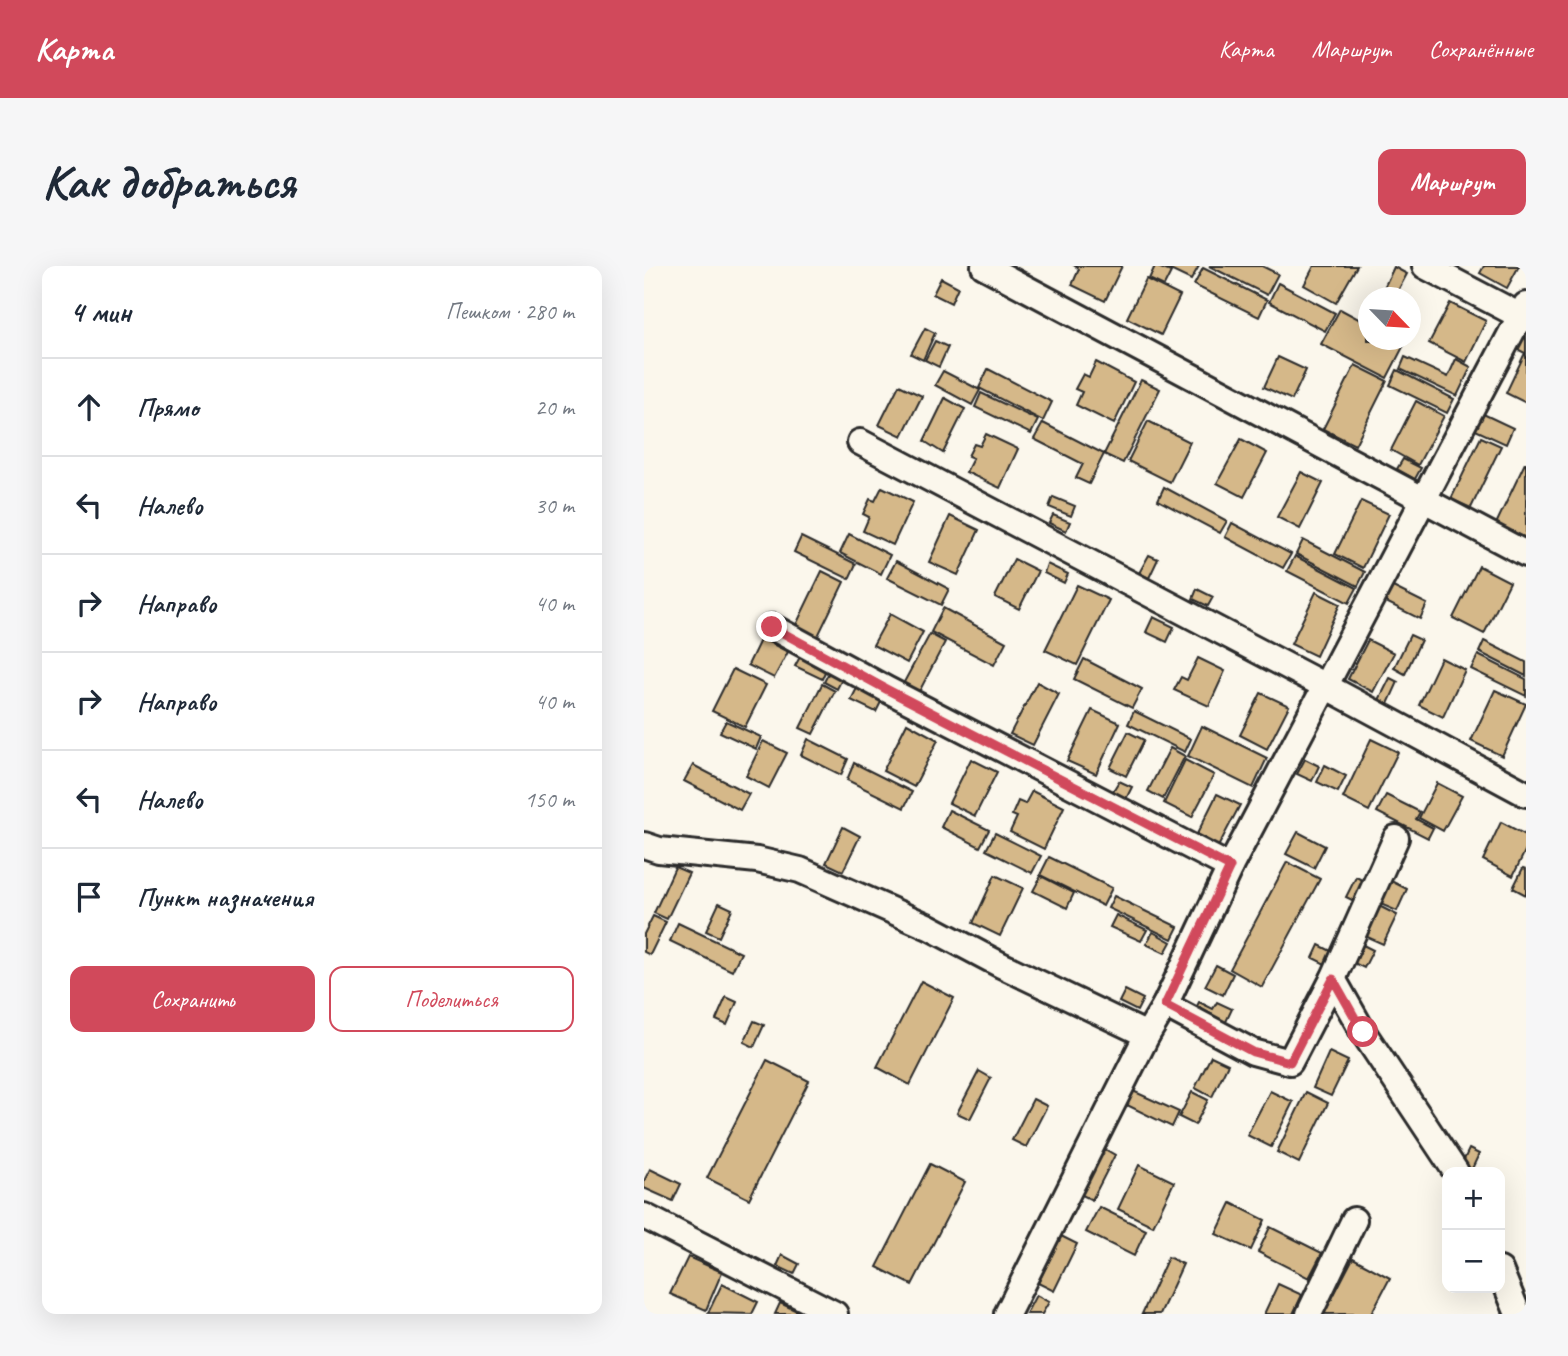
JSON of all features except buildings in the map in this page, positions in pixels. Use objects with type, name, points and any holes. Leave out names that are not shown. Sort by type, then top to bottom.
[{"type":"street","points":[[984,266],[1526,554]]},
{"type":"street","points":[[1007,1314],[1147,1035],[1165,1005],[1230,867],[1524,313],[1425,266]]},
{"type":"street","points":[[860,442],[1526,794]]},
{"type":"street","points":[[772,627],[1230,867]]},
{"type":"street","points":[[1165,1005],[1253,1052],[1290,1062],[1333,979],[1396,838]]},
{"type":"street","points":[[644,845],[659,850],[757,860],[800,870],[929,927],[1147,1035]]},
{"type":"street","points":[[1333,979],[1363,1032],[1453,1167]]},
{"type":"street","points":[[644,1216],[835,1314]]},
{"type":"street","points":[[1309,1314],[1354,1220]]},
{"type":"street","points":[[1505,1282],[1518,1314]]},
{"type":"route","points":[[772,627],[1230,867],[1165,1005],[1253,1052],[1290,1062],[1333,979],[1363,1032]]}]
